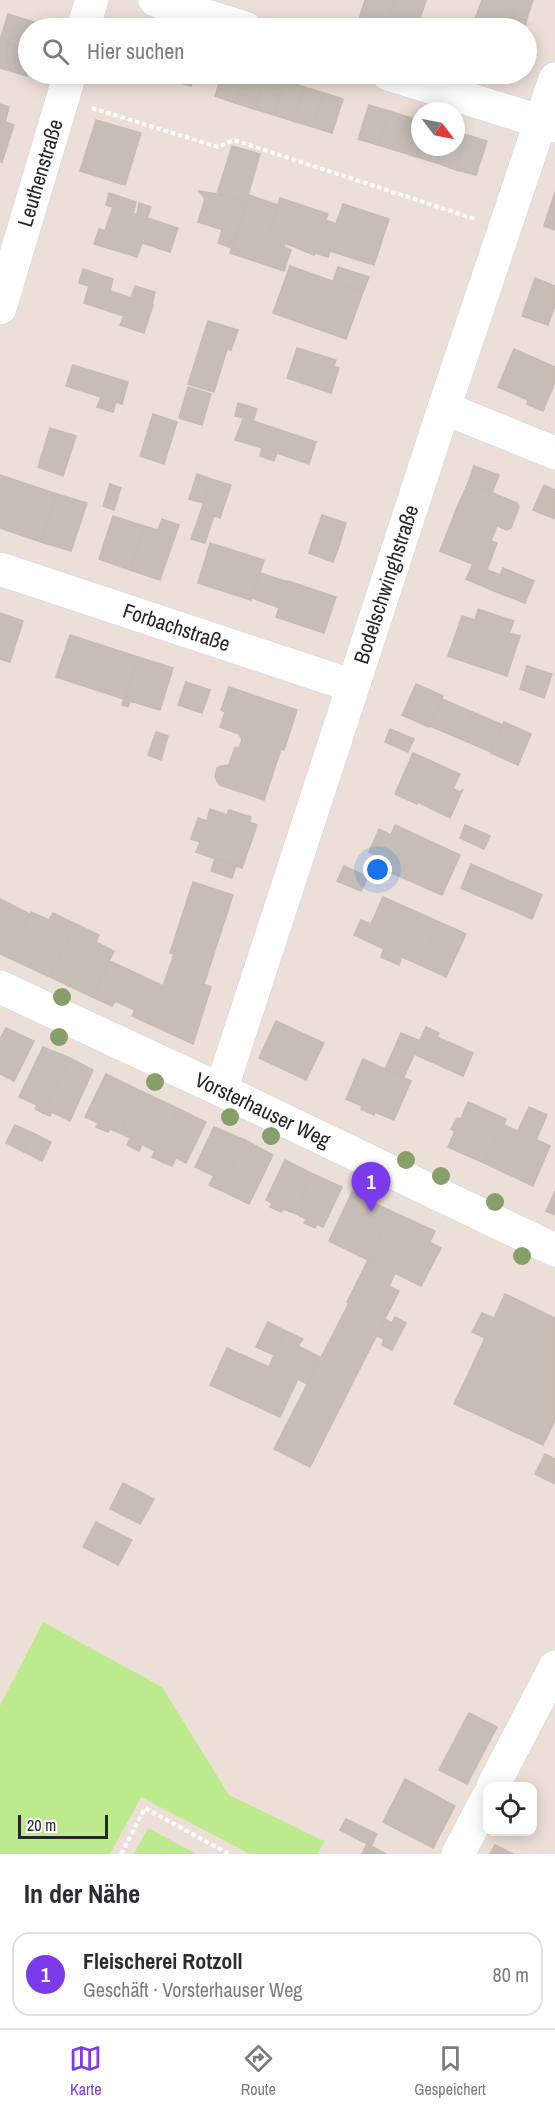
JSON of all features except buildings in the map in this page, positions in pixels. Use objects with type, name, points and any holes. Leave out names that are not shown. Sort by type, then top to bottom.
[{"type":"street","points":[[86,18],[92,0]]},
{"type":"street","points":[[155,0],[213,18]]},
{"type":"street","name":"Bodelschwinghstraße","points":[[221,1090],[504,228],[548,124],[555,79]]},
{"type":"street","points":[[420,84],[548,124]]},
{"type":"street","name":"Leuthenstraße","points":[[0,308],[66,86]]},
{"type":"street","points":[[444,408],[555,453]]},
{"type":"street","name":"Forbachstraße","points":[[0,569],[353,686]]},
{"type":"street","name":"Vorsterhauser Weg","points":[[0,987],[555,1250]]},
{"type":"street","points":[[495,1782],[555,1668]]},
{"type":"street","points":[[458,1854],[483,1806]]},
{"type":"path","points":[[66,86],[218,147],[234,140],[504,228]]},
{"type":"path","points":[[121,1854],[146,1808],[229,1854]]},
{"type":"green space","points":[[43,1622],[162,1687],[229,1795],[324,1841],[318,1854],[250,1854],[141,1797],[110,1854],[0,1854],[0,1706]]},
{"type":"green space","points":[[148,1828],[197,1854],[134,1854]]},
{"type":"place","name":"Fleischerei Rotzoll","points":[[371,1212]]}]
